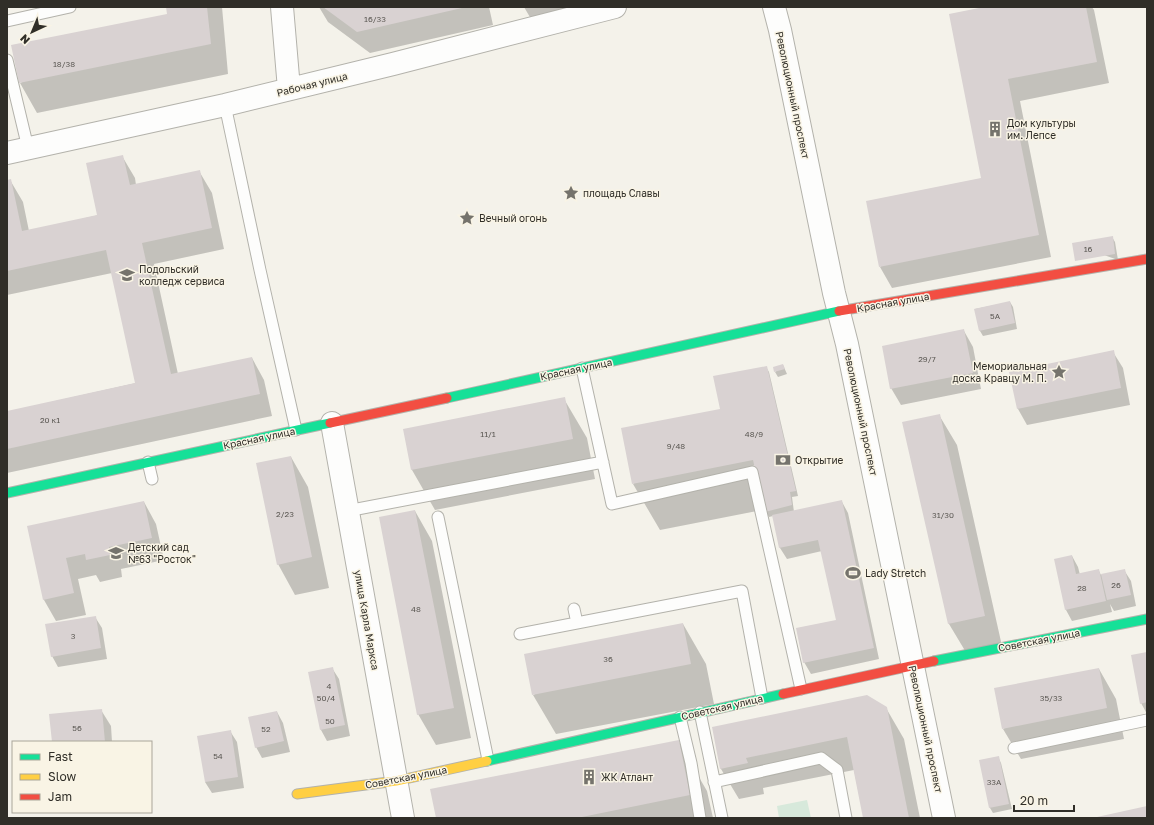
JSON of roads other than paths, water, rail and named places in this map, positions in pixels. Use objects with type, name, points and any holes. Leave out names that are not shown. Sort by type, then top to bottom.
[{"type":"street","points":[[282,7],[289,90]]},
{"type":"street","name":"Рабочая улица","points":[[7,153],[289,90],[615,7]]},
{"type":"street","name":"Революционный проспект","points":[[774,7],[834,294],[839,311],[944,818]]},
{"type":"street","name":"Красная улица","points":[[7,493],[839,311],[1147,259]]},
{"type":"street","name":"улица Карла Маркса","points":[[332,423],[403,818]]},
{"type":"street","name":"Советская улица","points":[[297,794],[396,781],[801,689],[913,665],[1147,619]]},
{"type":"lane","points":[[7,21],[70,7]]},
{"type":"lane","points":[[7,60],[28,148]]},
{"type":"lane","points":[[225,105],[296,430]]},
{"type":"lane","points":[[582,368],[612,504],[752,472],[801,689]]},
{"type":"lane","points":[[148,462],[152,479]]},
{"type":"lane","points":[[348,511],[603,462]]},
{"type":"lane","points":[[438,517],[488,760]]},
{"type":"lane","points":[[520,634],[742,591],[762,698]]},
{"type":"lane","points":[[574,609],[577,623]]},
{"type":"lane","points":[[700,712],[722,818]]},
{"type":"lane","points":[[680,717],[691,763],[700,818]]},
{"type":"lane","points":[[1014,748],[1147,720]]},
{"type":"lane","points":[[714,782],[821,758],[837,770],[846,818]]},
{"type":"place","name":"Дом культуры им. Лепсе","points":[[995,129]]},
{"type":"place","name":"площадь Славы","points":[[571,193]]},
{"type":"place","name":"Вечный огонь","points":[[467,218]]},
{"type":"place","name":"Подольский колледж сервиса","points":[[127,275]]},
{"type":"place","name":"Мемориальная доска Кравцу М. П.","points":[[1059,372]]},
{"type":"place","name":"Открытие","points":[[783,460]]},
{"type":"place","name":"Детский сад №63 \"Росток\"","points":[[116,553]]},
{"type":"place","name":"Lady Stretch","points":[[853,573]]},
{"type":"place","name":"ЖК Атлант","points":[[589,777]]}]
